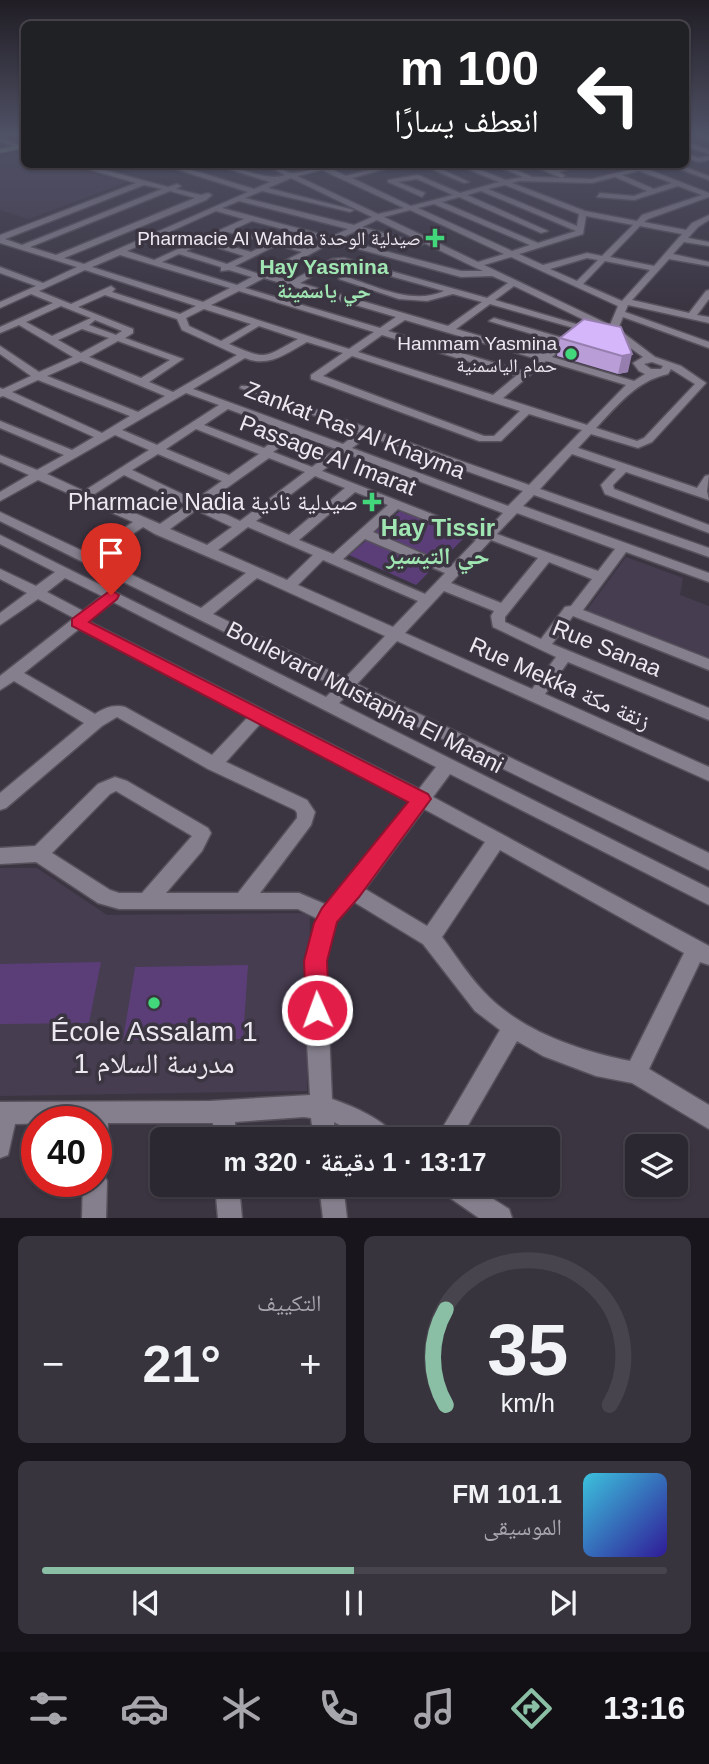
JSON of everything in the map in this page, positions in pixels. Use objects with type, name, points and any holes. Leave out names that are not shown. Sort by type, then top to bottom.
[{"type":"street","points":[[1,236],[110,193]]},
{"type":"street","points":[[27,246],[161,193]]},
{"type":"street","points":[[192,193],[352,227],[448,251]]},
{"type":"street","points":[[0,305],[254,193]]},
{"type":"street","points":[[273,193],[373,215]]},
{"type":"street","points":[[327,193],[494,273],[586,324]]},
{"type":"street","points":[[378,193],[709,345]]},
{"type":"street","points":[[417,193],[422,195]]},
{"type":"street","points":[[453,193],[544,231]]},
{"type":"street","points":[[0,330],[66,305],[109,294],[181,317],[373,215],[466,193]]},
{"type":"street","points":[[491,193],[582,228]]},
{"type":"street","points":[[529,193],[583,213],[639,224],[709,244]]},
{"type":"street","points":[[600,195],[628,198],[650,193]]},
{"type":"street","points":[[477,265],[578,234],[608,208],[600,195]]},
{"type":"street","points":[[577,285],[649,215],[708,195]]},
{"type":"street","points":[[59,257],[204,196]]},
{"type":"street","points":[[320,203],[335,197]]},
{"type":"street","points":[[567,198],[570,209]]},
{"type":"street","points":[[434,201],[538,246]]},
{"type":"street","points":[[216,209],[466,275],[494,273]]},
{"type":"street","points":[[459,230],[531,209]]},
{"type":"street","points":[[582,228],[583,213]]},
{"type":"street","points":[[610,331],[623,307],[695,225],[709,217]]},
{"type":"street","points":[[153,263],[252,218]]},
{"type":"street","points":[[695,225],[709,228]]},
{"type":"street","points":[[226,229],[306,251]]},
{"type":"street","points":[[1,236],[88,267],[641,444],[703,384]]},
{"type":"street","points":[[201,240],[251,255]]},
{"type":"street","points":[[205,279],[275,243]]},
{"type":"street","points":[[178,251],[633,383],[679,377]]},
{"type":"street","points":[[426,265],[448,251]]},
{"type":"street","points":[[120,252],[523,375]]},
{"type":"street","points":[[543,268],[581,255],[657,269]]},
{"type":"street","points":[[668,256],[709,264]]},
{"type":"street","points":[[380,270],[399,258]]},
{"type":"street","points":[[293,284],[335,261],[367,266],[610,331],[651,359],[661,370],[703,384]]},
{"type":"street","points":[[322,292],[367,266]]},
{"type":"street","points":[[0,270],[44,286]]},
{"type":"street","points":[[0,280],[13,275]]},
{"type":"street","points":[[343,279],[417,301],[432,301],[454,290]]},
{"type":"street","points":[[82,311],[131,280]]},
{"type":"street","points":[[450,330],[513,283]]},
{"type":"street","points":[[1,392],[39,377],[130,331],[31,291]]},
{"type":"street","points":[[691,316],[709,293]]},
{"type":"street","points":[[623,307],[709,320]]},
{"type":"street","points":[[404,316],[315,377],[487,439],[497,439],[528,409]]},
{"type":"street","points":[[181,317],[185,328],[256,359],[269,359],[307,338]]},
{"type":"street","points":[[51,340],[99,318]]},
{"type":"street","points":[[20,321],[81,357],[174,396]]},
{"type":"street","points":[[494,321],[565,341]]},
{"type":"street","points":[[221,345],[260,322]]},
{"type":"street","points":[[495,399],[586,324]]},
{"type":"street","points":[[82,326],[178,359],[141,383]]},
{"type":"street","points":[[610,331],[638,365],[703,384]]},
{"type":"street","points":[[0,349],[39,377],[139,416]]},
{"type":"street","points":[[0,497],[245,354]]},
{"type":"street","points":[[633,383],[638,365],[651,359]]},
{"type":"street","points":[[329,704],[392,634],[442,585],[633,383],[661,370]]},
{"type":"street","points":[[245,388],[441,460],[709,553]]},
{"type":"street","name":"Zankat Ras Al Khayma","points":[[186,389],[420,477],[709,578]]},
{"type":"street","points":[[1,392],[103,437]]},
{"type":"street","points":[[261,418],[284,402]]},
{"type":"street","points":[[85,495],[227,405]]},
{"type":"street","points":[[276,423],[299,407]]},
{"type":"street","points":[[0,424],[74,455]]},
{"type":"street","points":[[207,551],[345,449],[386,424]]},
{"type":"street","name":"Passage Al Imarat","points":[[195,425],[397,505],[600,577]]},
{"type":"street","points":[[115,430],[230,480]]},
{"type":"street","points":[[159,531],[296,430]]},
{"type":"street","points":[[569,449],[704,495],[709,479]]},
{"type":"street","name":"Rue Mekka زنقة مكة","points":[[0,458],[709,774]]},
{"type":"street","points":[[420,477],[441,460]]},
{"type":"street","points":[[623,468],[607,485],[609,491],[709,529]]},
{"type":"street","points":[[122,470],[196,504],[291,540],[427,600]]},
{"type":"street","points":[[291,540],[353,488]]},
{"type":"street","points":[[288,587],[397,505]]},
{"type":"street","points":[[641,554],[669,515]]},
{"type":"street","name":"Boulevard Mustapha El Maani","points":[[0,516],[709,862]]},
{"type":"street","points":[[89,558],[141,522]]},
{"type":"street","points":[[363,533],[453,572]]},
{"type":"street","name":"Boulevard Mustapha El Maani","points":[[0,539],[709,897]]},
{"type":"street","points":[[543,646],[623,547]]},
{"type":"street","points":[[500,613],[546,557]]},
{"type":"street","points":[[2,617],[64,572]]},
{"type":"street","points":[[0,573],[257,717],[422,799],[702,953],[636,1073]]},
{"type":"street","points":[[202,615],[255,573]]},
{"type":"street","name":"Rue Sanaa","points":[[442,585],[500,613],[496,620],[503,628],[709,714]]},
{"type":"street","points":[[96,722],[6,679],[111,595]]},
{"type":"street","points":[[572,611],[709,665]]},
{"type":"street","points":[[535,696],[565,655]]},
{"type":"street","points":[[0,803],[96,722],[108,713],[119,711],[214,764],[301,805],[306,812],[301,825],[243,900]]},
{"type":"street","points":[[214,764],[257,717]]},
{"type":"street","points":[[323,1127],[316,961],[322,930],[330,915],[352,891],[448,764]]},
{"type":"street","points":[[39,854],[104,789],[115,784],[121,786],[202,833],[196,846],[146,902]]},
{"type":"street","points":[[430,938],[496,841]]},
{"type":"street","points":[[0,856],[39,854],[106,897],[146,902],[299,901],[330,915]]},
{"type":"street","points":[[352,891],[430,938],[482,1004],[513,1027],[551,1048],[596,1065],[636,1073],[709,1118]]},
{"type":"street","points":[[454,1127],[513,1027]]},
{"type":"street","points":[[112,1114],[223,1111],[288,1106],[321,1108],[350,1118],[365,1127]]},
{"type":"street","points":[[223,1111],[224,1127]]},
{"type":"street","points":[[0,1147],[2,1113],[21,1113]]},
{"type":"street","points":[[94,1218],[95,1197]]},
{"type":"street","points":[[229,1197],[230,1218]]},
{"type":"street","points":[[332,1197],[335,1218]]},
{"type":"street","points":[[469,1197],[500,1218]]},
{"type":"shaded area","points":[[0,193],[98,193],[29,219],[0,210]]},
{"type":"shaded area","points":[[401,510],[466,536],[441,561],[374,533]]},
{"type":"shaded area","points":[[367,540],[433,568],[416,585],[349,555]]},
{"type":"shaded area","points":[[626,557],[683,578],[680,595],[709,606],[709,660],[586,611]]},
{"type":"shaded area","name":"École Assalam 1 مدرسة السلام 1","points":[[0,868],[37,868],[107,915],[310,913],[307,1091],[0,1096]]},
{"type":"shaded area","points":[[101,962],[89,1023],[0,1024],[0,964]]},
{"type":"shaded area","points":[[248,965],[243,1039],[123,1040],[135,967]]},
{"type":"building","points":[[584,319],[621,327],[632,354],[622,356],[560,338]]},
{"type":"place","name":"Pharmacie Al Wahda صيدلية الوحدة","points":[[435,238]]},
{"type":"place","name":"Hammam Yasmina حمام الياسمنية","points":[[571,354]]},
{"type":"place","name":"Pharmacie Nadia صيدلية نادية","points":[[372,502]]},
{"type":"place","name":"École Assalam 1 مدرسة السلام 1","points":[[154,1003]]},
{"type":"district","name":"Hay Yasmina حي ياسمينة","points":[[324,279]]},
{"type":"district","name":"Hay Tissir حي التيسير","points":[[438,542]]},
{"type":"route","points":[[111,595],[78,622],[257,717],[422,799],[352,891],[330,915],[322,930],[316,961],[317,1010]]}]
